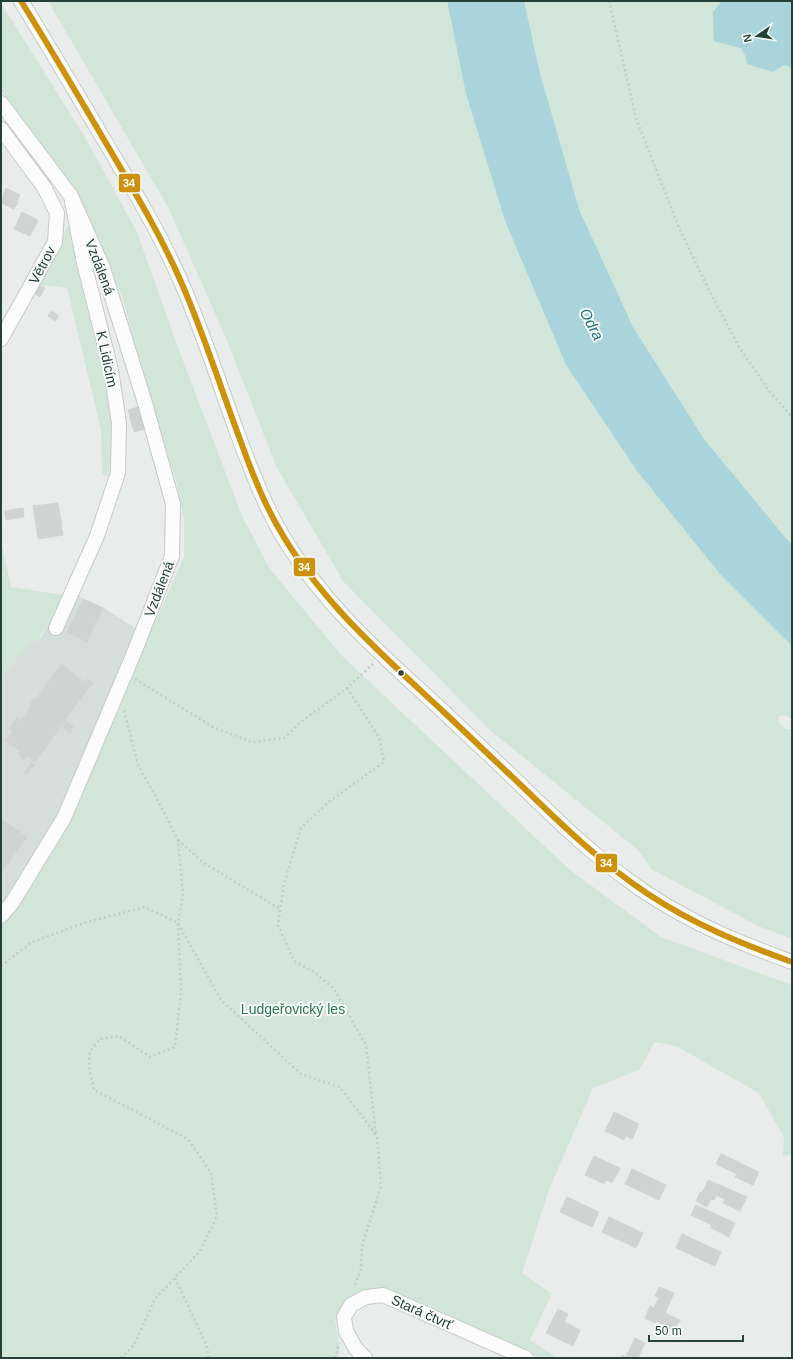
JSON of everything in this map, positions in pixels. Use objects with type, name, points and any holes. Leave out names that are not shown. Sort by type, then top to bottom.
[{"type":"street","points":[[21,1],[131,184],[171,258],[202,333],[251,468],[265,502],[278,528],[318,588],[382,656],[573,834],[627,879],[655,899],[694,922],[734,940],[792,962]]},
{"type":"street","name":"K Lidicím","points":[[1,103],[71,196],[84,263],[111,370],[119,423],[118,473],[98,536],[56,628]]},
{"type":"street","name":"Větrov","points":[[1,129],[44,187],[57,213],[55,242],[1,339]]},
{"type":"street","name":"Vzdálená","points":[[1,916],[12,903],[64,818],[119,688],[172,556],[173,504],[145,403],[103,268],[71,196]]},
{"type":"street","name":"Stará čtvrť","points":[[365,1358],[356,1349],[346,1331],[344,1317],[351,1305],[366,1297],[383,1295],[526,1358]]},
{"type":"path","points":[[609,1],[636,118],[679,228],[739,347],[770,392],[792,417]]},
{"type":"path","points":[[131,676],[213,727],[252,742],[284,738],[302,721],[347,688],[382,656]]},
{"type":"path","points":[[119,688],[138,765],[178,840],[204,863],[280,909]]},
{"type":"path","points":[[347,688],[379,737],[384,762],[330,801],[301,828],[284,884],[278,925],[294,960],[314,972],[334,989],[366,1045],[381,1186],[362,1246],[361,1269],[353,1290]]},
{"type":"path","points":[[120,1358],[134,1345],[155,1299],[200,1251],[217,1216],[211,1173],[188,1139],[94,1090],[89,1067],[90,1051],[100,1039],[120,1036],[150,1057],[175,1047],[181,991],[178,923],[183,895],[178,840]]},
{"type":"path","points":[[1,966],[32,942],[84,923],[145,907],[178,923],[221,1000],[301,1074],[340,1087],[376,1136]]},
{"type":"path","points":[[175,1277],[206,1344],[209,1358]]},
{"type":"shaded area","points":[[66,590],[104,608],[138,630],[60,812],[1,908],[1,678],[28,643],[40,639]]},
{"type":"green space","points":[[48,1],[447,1],[466,94],[505,221],[566,365],[637,471],[720,574],[792,646],[792,720],[784,716],[779,717],[778,719],[783,727],[792,729],[792,939],[758,926],[651,869],[638,850],[491,731],[343,581],[276,466],[228,343],[169,209]]},
{"type":"green space","points":[[524,1],[792,1],[792,544],[704,439],[633,327],[579,209],[540,73]]},
{"type":"green space","name":"Ludgeřovický les","points":[[1,3],[86,139],[137,232],[179,350],[242,516],[270,569],[342,656],[570,870],[661,937],[792,985],[792,1154],[783,1156],[784,1138],[759,1093],[676,1046],[655,1042],[639,1070],[593,1088],[549,1190],[522,1273],[552,1294],[530,1340],[558,1358],[539,1357],[380,1288],[362,1291],[348,1299],[335,1320],[340,1351],[337,1358],[1,1358],[1,922],[18,904],[131,676],[184,557],[184,520],[176,480],[151,403],[122,296],[81,198],[1,90]]},
{"type":"green space","points":[[69,224],[114,416],[109,476],[102,475],[101,430],[67,288],[34,284]]},
{"type":"green space","points":[[1,540],[11,587],[63,595],[39,639],[28,643],[1,678]]},
{"type":"water","name":"Odra","points":[[447,1],[524,1],[540,73],[579,209],[633,327],[704,439],[792,544],[792,646],[720,574],[637,471],[566,365],[505,221],[466,94]]},
{"type":"water","points":[[792,1],[792,68],[784,65],[773,72],[747,64],[746,57],[741,48],[714,41],[713,12],[721,2]]},
{"type":"building","points":[[6,188],[20,195],[17,201],[3,195]]},
{"type":"building","points":[[4,195],[18,202],[14,209],[1,203]]},
{"type":"building","points":[[22,212],[38,220],[30,236],[14,229]]},
{"type":"building","points":[[39,285],[45,288],[40,297],[35,294]]},
{"type":"building","points":[[51,311],[59,316],[55,321],[48,316]]},
{"type":"building","points":[[138,407],[145,429],[134,432],[128,410]]},
{"type":"building","points":[[58,503],[63,535],[38,539],[33,506]]},
{"type":"building","points":[[23,508],[24,517],[6,520],[4,511]]},
{"type":"building","points":[[83,599],[103,608],[87,642],[67,632]]},
{"type":"building","points":[[61,664],[90,686],[35,762],[6,741]]},
{"type":"building","points":[[88,679],[93,683],[91,686],[86,682]]},
{"type":"building","points":[[34,698],[36,699],[31,705],[30,704]]},
{"type":"building","points":[[17,718],[21,720],[12,732],[9,729]]},
{"type":"building","points":[[66,721],[71,725],[67,731],[62,727]]},
{"type":"building","points":[[71,725],[74,727],[70,733],[67,731]]},
{"type":"building","points":[[20,751],[27,756],[24,760],[18,754]]},
{"type":"building","points":[[31,762],[34,765],[26,775],[24,773]]},
{"type":"building","points":[[1,819],[27,837],[2,872],[1,872]]},
{"type":"building","points":[[614,1112],[639,1124],[632,1139],[626,1136],[624,1140],[605,1131]]},
{"type":"building","points":[[721,1154],[759,1172],[753,1185],[735,1177],[737,1174],[716,1164]]},
{"type":"building","points":[[594,1156],[620,1168],[612,1183],[606,1180],[604,1184],[585,1175]]},
{"type":"building","points":[[632,1169],[666,1185],[659,1200],[625,1184]]},
{"type":"building","points":[[708,1180],[747,1197],[740,1211],[723,1203],[725,1199],[704,1190]]},
{"type":"building","points":[[703,1190],[716,1196],[714,1200],[711,1199],[707,1207],[696,1201],[700,1192],[702,1193]]},
{"type":"building","points":[[567,1197],[599,1212],[592,1227],[560,1212]]},
{"type":"building","points":[[696,1205],[735,1223],[729,1237],[711,1228],[712,1225],[691,1215]]},
{"type":"building","points":[[609,1217],[643,1233],[636,1248],[602,1232]]},
{"type":"building","points":[[682,1234],[721,1252],[715,1266],[676,1248]]},
{"type":"building","points":[[659,1287],[674,1293],[665,1313],[680,1320],[675,1330],[656,1321],[655,1323],[645,1318],[650,1306],[654,1308],[659,1298],[655,1296]]},
{"type":"building","points":[[558,1309],[568,1314],[564,1322],[580,1330],[573,1346],[546,1333]]},
{"type":"building","points":[[635,1338],[645,1343],[638,1358],[620,1358],[622,1355],[626,1357]]},
{"type":"transit line","name":"34","points":[[21,1],[124,174],[164,246],[182,284],[198,324],[263,497],[278,527],[314,580],[334,604],[378,650],[570,832],[616,871],[648,894],[682,915],[736,940],[792,962]]}]
